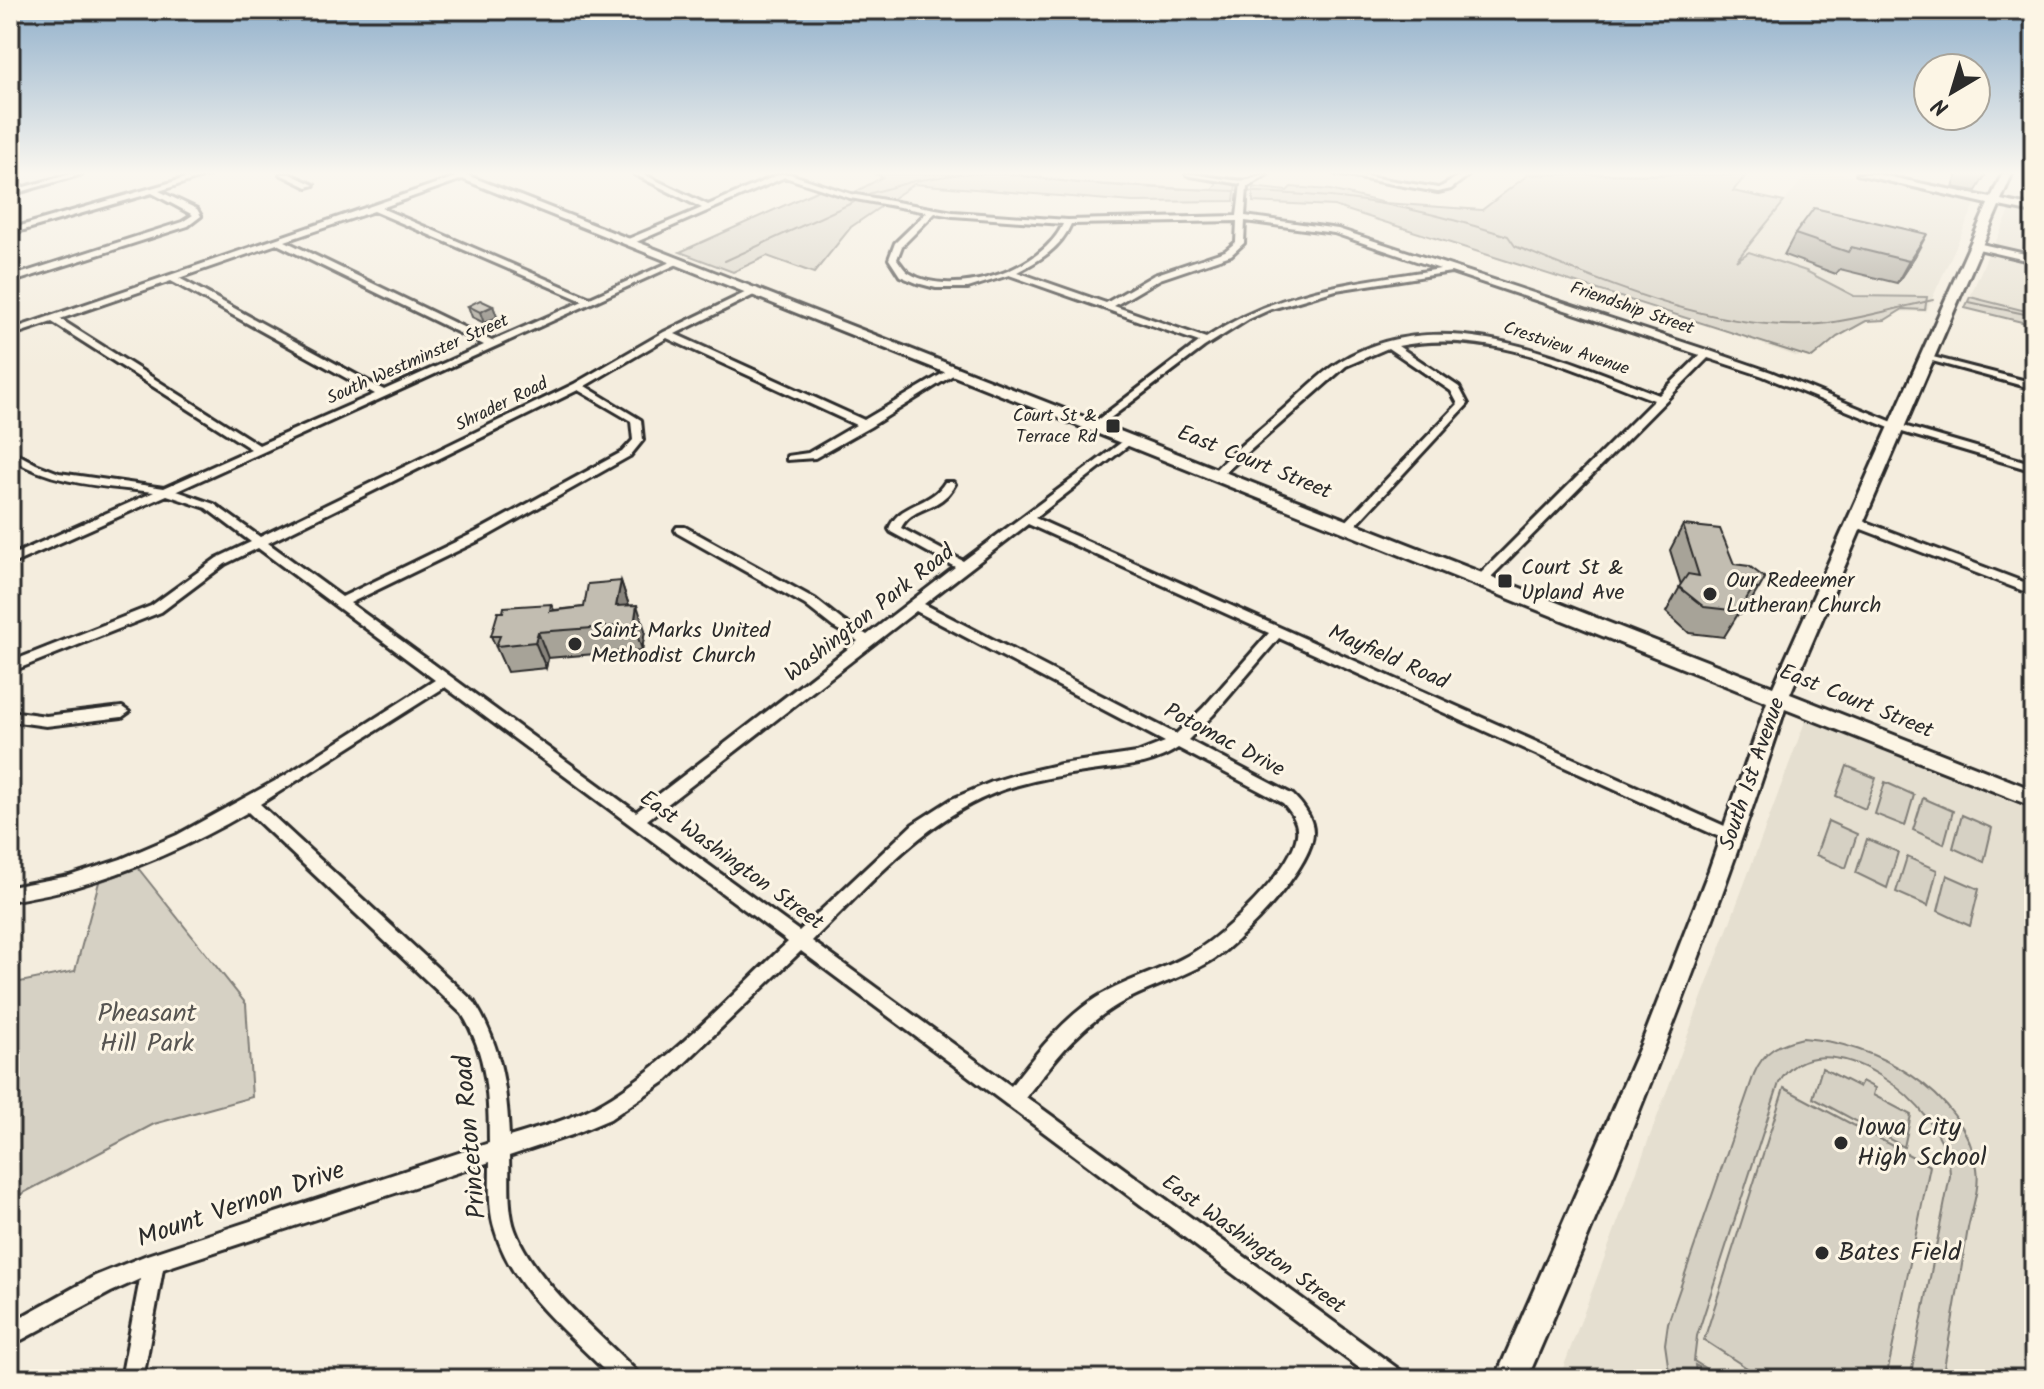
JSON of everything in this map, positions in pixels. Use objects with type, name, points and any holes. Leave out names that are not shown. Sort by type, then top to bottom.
[{"type":"main road","name":"East Court Street","points":[[625,239],[2034,799]]},
{"type":"main road","name":"South 1st Avenue","points":[[1511,1379],[1691,946],[1779,696],[1980,239]]},
{"type":"street","points":[[10,280],[139,239]]},
{"type":"street","points":[[10,333],[284,239]]},
{"type":"street","points":[[446,239],[590,301]]},
{"type":"street","points":[[631,241],[636,239]]},
{"type":"street","points":[[905,239],[895,249],[895,265],[903,274],[932,285],[962,287],[990,283],[1011,273],[1054,246],[1058,239]]},
{"type":"street","points":[[1107,306],[1157,277],[1231,251],[1242,239]]},
{"type":"street","name":"Friendship Street","points":[[1360,239],[1801,386],[1896,427],[2034,468]]},
{"type":"street","points":[[278,241],[492,345]]},
{"type":"street","points":[[1977,246],[2034,259]]},
{"type":"street","name":"South Westminster Street","points":[[10,561],[680,261]]},
{"type":"street","points":[[1096,426],[1240,321],[1289,300],[1458,269]]},
{"type":"street","points":[[1011,273],[1209,342]]},
{"type":"street","points":[[171,277],[382,393]]},
{"type":"street","name":"Shrader Road","points":[[10,667],[156,609],[212,567],[259,542],[578,386],[667,334],[755,291]]},
{"type":"street","points":[[52,318],[258,449]]},
{"type":"street","points":[[667,334],[866,425]]},
{"type":"street","name":"Crestview Avenue","points":[[1217,474],[1342,364],[1366,352],[1437,337],[1495,340],[1661,399]]},
{"type":"street","points":[[1348,526],[1463,404],[1459,394],[1447,383],[1392,346]]},
{"type":"street","points":[[1482,579],[1707,353]]},
{"type":"street","points":[[1928,357],[2034,386]]},
{"type":"street","points":[[791,458],[811,456],[956,370]]},
{"type":"street","points":[[341,602],[480,535],[626,454],[638,440],[636,420],[578,386]]},
{"type":"street","name":"Washington Park Road","points":[[636,820],[1130,439]]},
{"type":"street","name":"East Washington Street","points":[[10,453],[34,469],[65,478],[170,490],[210,506],[1393,1379]]},
{"type":"street","points":[[949,484],[943,496],[900,517],[895,529],[964,567]]},
{"type":"street","name":"Mayfield Road","points":[[1027,519],[1732,836]]},
{"type":"street","points":[[1855,522],[2034,591]]},
{"type":"street","points":[[681,530],[810,602],[868,641]]},
{"type":"street","name":"Potomac Drive","points":[[915,605],[1288,799],[1302,816],[1306,828],[1303,847],[1256,911],[1232,936],[1195,960],[1128,989],[1098,1007],[1052,1049],[1013,1098]]},
{"type":"street","points":[[1178,742],[1277,632]]},
{"type":"street","points":[[10,894],[84,878],[181,840],[445,680]]},
{"type":"street","points":[[10,716],[46,721],[122,712]]},
{"type":"street","name":"Mount Vernon Drive","points":[[10,1335],[103,1284],[154,1262],[572,1126],[633,1094],[660,1074],[919,828],[966,796],[1020,777],[1139,759],[1178,742]]},
{"type":"street","name":"Princeton Road","points":[[248,802],[468,1008],[482,1026],[495,1067],[501,1210],[515,1255],[628,1379]]},
{"type":"street","points":[[132,1379],[154,1262]]},
{"type":"shaded area","points":[[1753,239],[1959,239],[1926,312],[1848,311],[1798,357],[1688,318]]},
{"type":"shaded area","points":[[1997,239],[2034,239],[2034,257],[1993,247]]},
{"type":"shaded area","points":[[1989,252],[2034,262],[2034,313],[1970,297]]},
{"type":"shaded area","name":"Iowa City High School","points":[[1806,719],[2034,811],[2034,1379],[1559,1379]]},
{"type":"green space","points":[[709,239],[841,239],[814,273],[767,256],[733,272],[680,252]]},
{"type":"green space","points":[[1437,239],[1754,239],[1736,261],[1749,252],[1806,271],[1854,296],[1927,297],[1925,310],[1903,309],[1885,320],[1866,321],[1837,337],[1812,358]]},
{"type":"green space","points":[[1970,297],[2034,313],[2034,325],[1965,308]]},
{"type":"green space","points":[[1847,766],[1876,778],[1865,809],[1836,796]]},
{"type":"green space","points":[[1885,782],[1914,795],[1905,826],[1875,814]]},
{"type":"green space","points":[[1923,798],[1953,811],[1944,844],[1913,830]]},
{"type":"green space","points":[[1962,815],[1992,828],[1984,862],[1953,848]]},
{"type":"green space","points":[[1828,821],[1857,834],[1846,868],[1816,855]]},
{"type":"green space","points":[[1867,839],[1898,852],[1887,888],[1856,873]]},
{"type":"green space","points":[[1907,857],[1937,870],[1928,906],[1896,892]]},
{"type":"green space","name":"Pheasant Hill Park","points":[[138,868],[246,1004],[252,1097],[154,1124],[10,1200],[10,984],[75,971],[99,882]]},
{"type":"green space","points":[[1947,875],[1979,889],[1970,926],[1938,911]]},
{"type":"green space","points":[[1803,1038],[1858,1049],[1912,1076],[1935,1094],[1954,1115],[1969,1140],[1977,1168],[1977,1183],[1942,1379],[1910,1379],[1950,1176],[1944,1148],[1929,1121],[1907,1096],[1880,1076],[1851,1062],[1823,1057],[1798,1064],[1779,1083],[1697,1336],[1694,1361],[1722,1379],[1695,1365],[1697,1379],[1670,1379],[1665,1344],[1668,1323],[1754,1074],[1762,1059],[1773,1049]]},
{"type":"green space","points":[[1822,1068],[1859,1087],[1862,1081],[1875,1088],[1873,1095],[1911,1115],[1904,1147],[1813,1098]]},
{"type":"green space","name":"Bates Field","points":[[1784,1088],[1930,1166],[1886,1379],[1764,1379],[1704,1340]]},
{"type":"building","points":[[1809,239],[1924,239],[1909,261],[1851,247],[1848,252]]},
{"type":"building","points":[[480,300],[493,306],[480,312],[468,306]]},
{"type":"building","points":[[1683,525],[1720,529],[1734,564],[1749,566],[1765,578],[1759,589],[1753,588],[1739,611],[1704,607],[1679,587],[1688,574],[1699,576]]},
{"type":"building","points":[[621,581],[616,606],[637,605],[634,625],[538,632],[535,642],[496,646],[500,636],[491,636],[498,612],[503,612],[504,607],[551,604],[550,611],[584,607],[588,584]]},
{"type":"waterway","points":[[725,261],[773,239]]},
{"type":"waterway","points":[[1510,239],[1515,246],[1625,290],[1664,303],[1743,321],[1782,325],[1820,324],[1933,300]]},
{"type":"waterway","points":[[1969,302],[2034,316]]},
{"type":"place","name":"Court St & Terrace Rd","points":[[1113,426]]},
{"type":"place","name":"Court St & Upland Ave","points":[[1505,581]]},
{"type":"place","name":"Our Redeemer Lutheran Church","points":[[1710,594]]},
{"type":"place","name":"Saint Marks United Methodist Church","points":[[575,644]]},
{"type":"place","name":"Iowa City High School","points":[[1841,1143]]},
{"type":"place","name":"Bates Field","points":[[1822,1253]]}]
